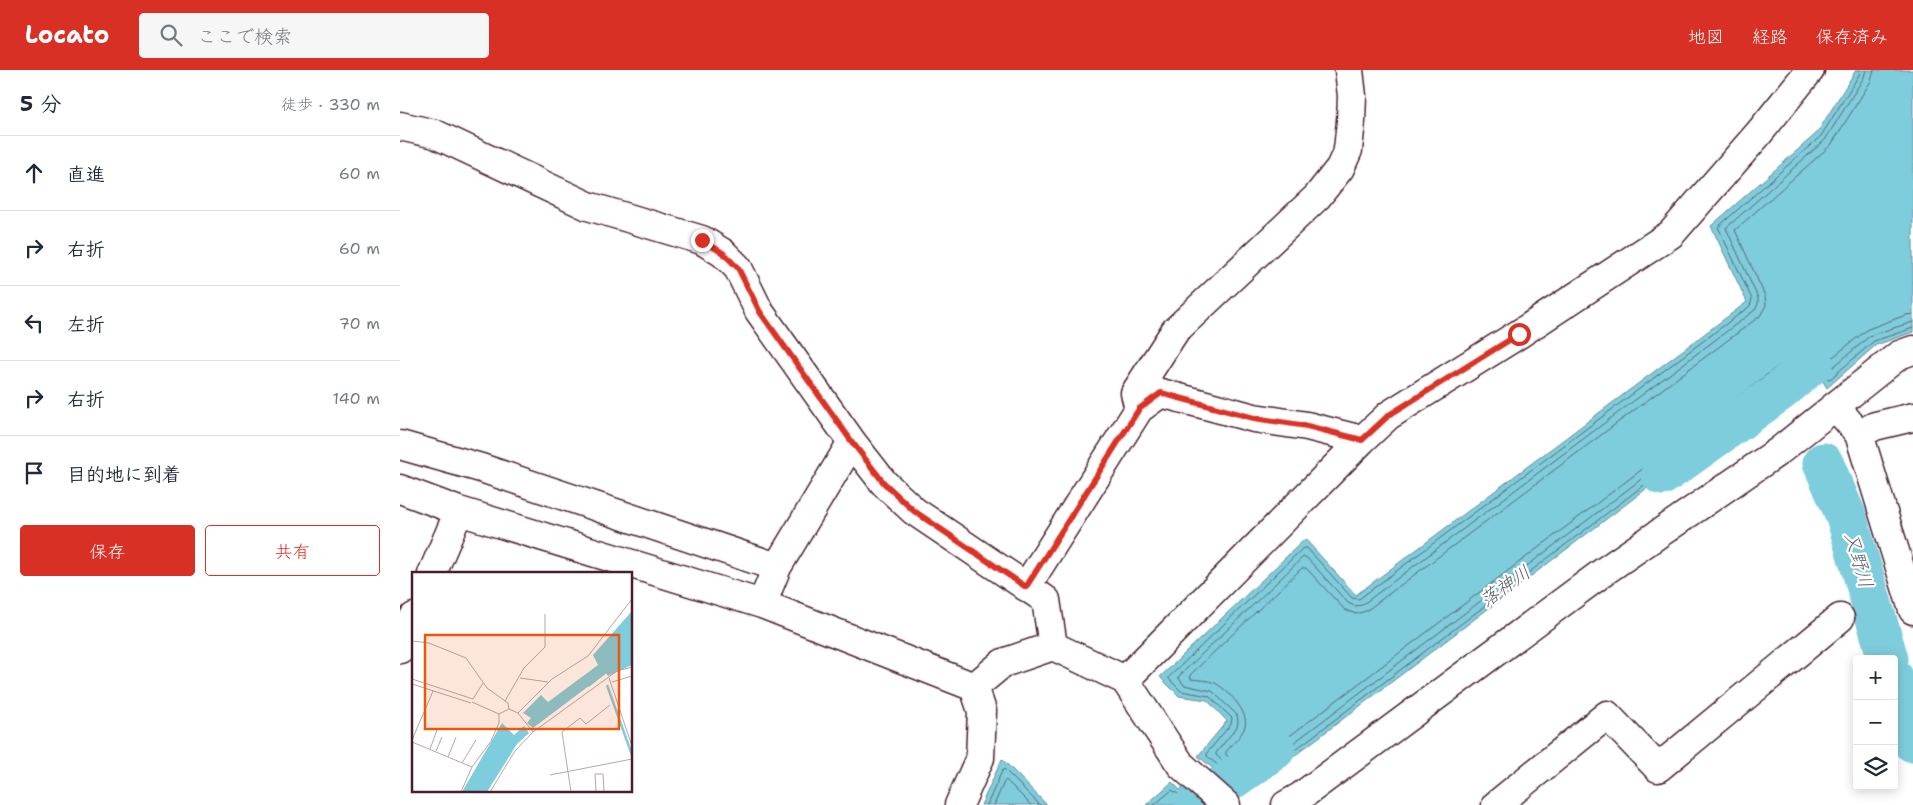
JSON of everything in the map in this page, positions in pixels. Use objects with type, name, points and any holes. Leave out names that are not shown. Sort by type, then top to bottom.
[{"type":"street","points":[[1139,409],[1135,392],[1175,331],[1317,197],[1340,168],[1348,150],[1351,121],[1352,96],[1349,70]]},
{"type":"street","points":[[1125,680],[1389,415],[1519,334],[1670,234],[1759,133],[1810,70]]},
{"type":"street","points":[[400,126],[435,134],[588,206],[702,240],[723,253],[738,268],[760,312],[852,442],[884,483],[914,511],[1046,600],[1053,646]]},
{"type":"street","points":[[1286,805],[1300,797],[1606,570],[1779,451],[1899,355],[1913,350]]},
{"type":"street","points":[[1026,587],[1139,409],[1161,393],[1254,418],[1307,426],[1362,440]]},
{"type":"street","points":[[1836,406],[1859,434],[1913,610]]},
{"type":"street","points":[[1859,434],[1875,426],[1913,418]]},
{"type":"street","points":[[762,604],[777,567],[852,442]]},
{"type":"street","points":[[400,445],[481,468],[777,567]]},
{"type":"street","points":[[400,489],[459,511],[762,604],[974,687],[982,710],[980,758],[959,805]]},
{"type":"street","points":[[433,572],[459,511]]},
{"type":"street","points":[[1496,805],[1607,715],[1658,768],[1840,618]]},
{"type":"street","points":[[400,649],[412,622]]},
{"type":"street","points":[[974,687],[1003,663],[1053,646],[1125,680],[1181,765],[1226,805]]},
{"type":"water","points":[[1856,70],[1913,70],[1913,332],[1876,345],[1827,388],[1812,363],[1244,794],[1198,756],[1227,721],[1207,700],[1179,696],[1160,677],[1305,539],[1356,595],[1747,302],[1711,226],[1817,133]]},
{"type":"water","points":[[1002,759],[1047,805],[981,805]]},
{"type":"water","points":[[1172,782],[1180,790],[1184,787],[1203,805],[1146,805]]},
{"type":"waterway","name":"落神川","points":[[1662,475],[1780,391],[1813,363]]},
{"type":"waterway","name":"又野川","points":[[1823,463],[1846,516],[1887,655]]},
{"type":"waterway","name":"又野川","points":[[1898,692],[1913,742]]},
{"type":"waterway","name":"落神川","points":[[1195,805],[1275,749]]},
{"type":"route","points":[[702,240],[723,253],[738,268],[760,312],[852,442],[884,483],[914,511],[1026,587],[1139,409],[1161,393],[1254,418],[1307,426],[1362,440],[1389,415],[1519,334]]}]
